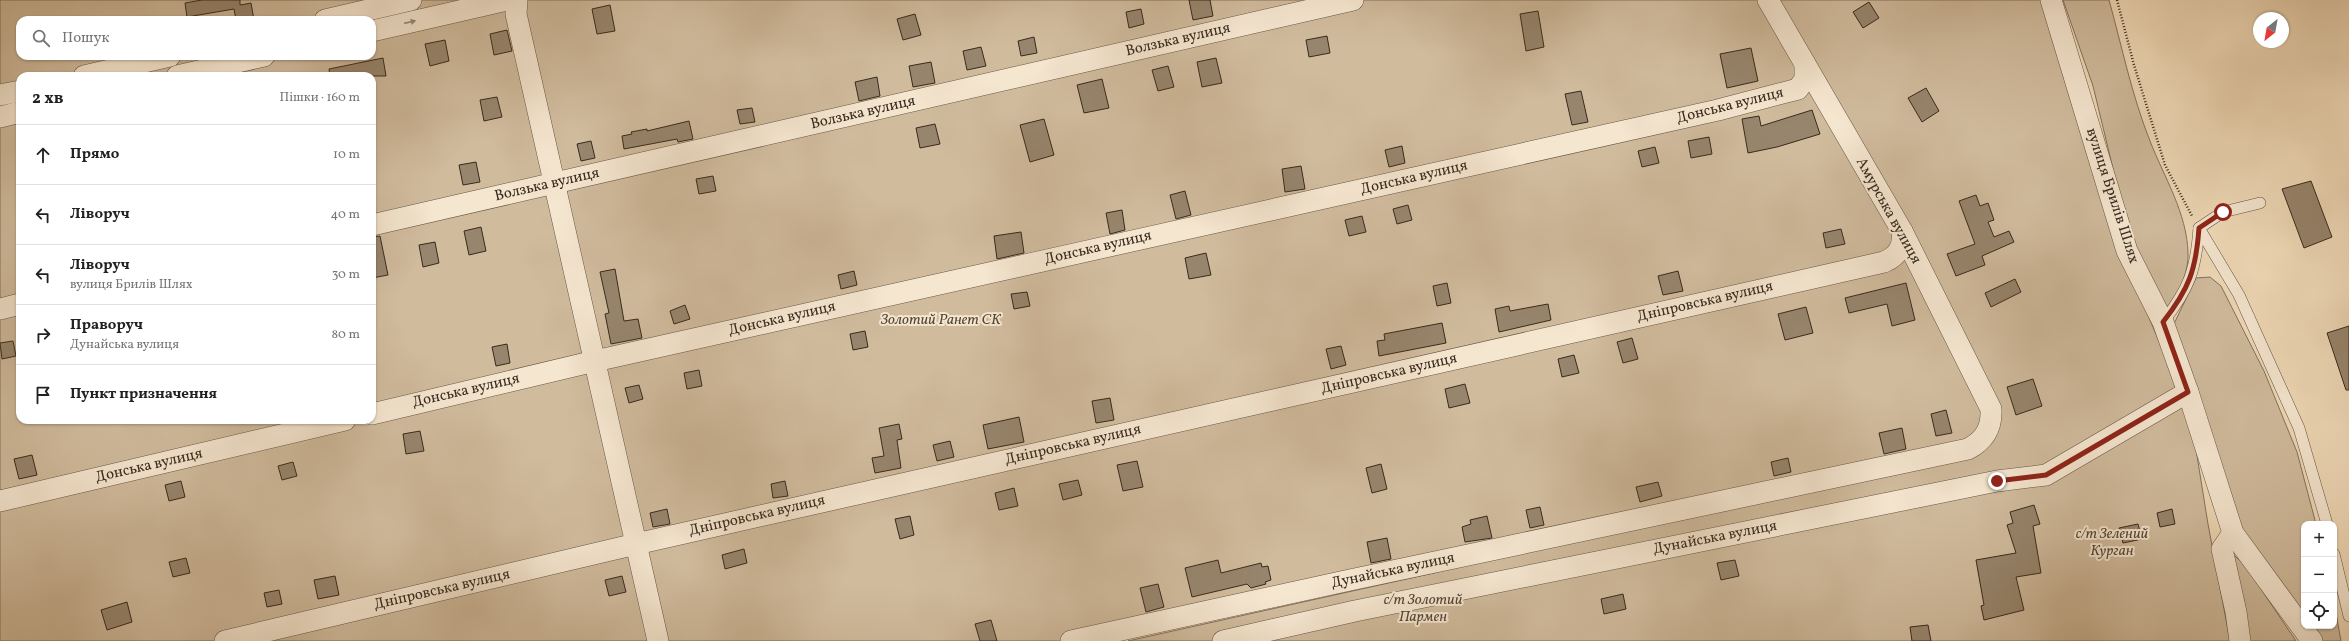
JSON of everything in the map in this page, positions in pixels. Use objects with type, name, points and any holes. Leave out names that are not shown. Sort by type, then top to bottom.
[{"type":"street","points":[[342,16],[411,0]]},
{"type":"street","points":[[376,30],[507,0]]},
{"type":"street","points":[[517,0],[516,14],[556,184],[658,641]]},
{"type":"street","name":"Волзька вулиця","points":[[376,224],[1353,0]]},
{"type":"street","name":"Амурська вулиця","points":[[1768,0],[1902,231],[1991,409],[1989,429]]},
{"type":"street","name":"вулиця Брилів Шлях","points":[[2051,0],[2127,251],[2163,322],[2188,392],[2233,533],[2312,641]]},
{"type":"street","points":[[101,72],[153,60]]},
{"type":"street","points":[[194,72],[247,60]]},
{"type":"street","name":"Донська вулиця","points":[[376,413],[595,361],[1718,110],[1798,89],[1805,79],[1805,64]]},
{"type":"street","points":[[0,96],[16,92]]},
{"type":"street","points":[[0,117],[16,113]]},
{"type":"street","name":"Дніпровська вулиця","points":[[225,641],[636,544],[1884,262],[1897,254],[1903,239],[1902,231]]},
{"type":"street","points":[[0,309],[16,305]]},
{"type":"street","name":"Дунайська вулиця","points":[[1223,641],[1355,611],[1965,488],[2046,475],[2188,392]]},
{"type":"street","name":"Донська вулиця","points":[[0,501],[328,424]]},
{"type":"street","name":"Дунайська вулиця","points":[[1071,641],[1358,578],[1968,449],[1984,438],[1989,429]]},
{"type":"street","points":[[2233,533],[2222,549],[2236,612],[2240,641]]},
{"type":"lane","points":[[2163,322],[2180,300],[2193,274],[2199,228],[2223,212],[2260,203]]},
{"type":"lane","points":[[2199,228],[2239,295],[2299,428],[2326,521]]},
{"type":"lane","points":[[2335,557],[2349,616]]},
{"type":"path","points":[[2117,0],[2134,65],[2165,165],[2199,228]]},
{"type":"green space","name":"Золотий Ранет СК","points":[[0,0],[2043,0],[2134,282],[2181,394],[2193,431],[2208,524],[2230,641],[1128,641],[1438,572],[1098,641],[0,641]]},
{"type":"green space","points":[[2063,0],[2109,0],[2138,107],[2150,141],[2179,209],[2187,238],[2187,266],[2181,286],[2172,305],[2165,307],[2134,255],[2093,86]]},
{"type":"green space","points":[[2210,277],[2221,286],[2264,371],[2297,452],[2315,521],[2301,521],[2301,617],[2238,523],[2172,328],[2196,278]]},
{"type":"green space","points":[[2228,550],[2244,564],[2296,641],[2244,641]]},
{"type":"green space","points":[[2337,619],[2341,641],[2319,641],[2310,629],[2337,629]]},
{"type":"building","points":[[202,0],[240,0],[240,5],[251,3],[253,16],[235,16],[234,9],[187,16],[185,3]]},
{"type":"building","points":[[1189,0],[1210,0],[1213,16],[1193,20]]},
{"type":"building","points":[[1869,2],[1879,18],[1863,28],[1853,12]]},
{"type":"building","points":[[610,5],[615,31],[597,34],[592,9]]},
{"type":"building","points":[[1141,9],[1144,24],[1129,28],[1126,12]]},
{"type":"building","points":[[1538,11],[1544,47],[1526,51],[1520,14]]},
{"type":"building","points":[[915,14],[921,35],[903,40],[897,19]]},
{"type":"building","points":[[507,30],[512,51],[494,55],[490,34]]},
{"type":"building","points":[[1327,36],[1330,53],[1309,57],[1306,40]]},
{"type":"building","points":[[1034,37],[1037,53],[1021,56],[1018,41]]},
{"type":"building","points":[[445,40],[449,61],[430,66],[425,44]]},
{"type":"building","points":[[981,47],[986,66],[967,70],[963,51]]},
{"type":"building","points":[[1751,48],[1758,81],[1727,88],[1720,54]]},
{"type":"building","points":[[383,58],[386,76],[376,76],[376,72],[329,72],[329,69]]},
{"type":"building","points":[[1216,58],[1222,83],[1202,87],[1197,62]]},
{"type":"building","points":[[931,62],[935,83],[913,87],[909,66]]},
{"type":"building","points":[[1168,66],[1174,87],[1158,91],[1152,70]]},
{"type":"building","points":[[877,77],[880,96],[859,101],[855,82]]},
{"type":"building","points":[[1102,79],[1109,108],[1084,113],[1077,85]]},
{"type":"building","points":[[1926,88],[1939,111],[1922,122],[1908,98]]},
{"type":"building","points":[[1581,91],[1588,122],[1572,125],[1565,94]]},
{"type":"building","points":[[497,97],[502,117],[484,121],[480,100]]},
{"type":"building","points":[[752,108],[755,122],[740,124],[737,110]]},
{"type":"building","points":[[1812,110],[1820,134],[1777,147],[1748,153],[1742,119],[1759,116],[1761,126]]},
{"type":"building","points":[[1044,119],[1054,155],[1030,162],[1020,125]]},
{"type":"building","points":[[689,121],[693,139],[678,142],[677,139],[624,149],[622,136],[632,134],[631,132],[647,129],[647,131]]},
{"type":"building","points":[[935,124],[940,144],[920,148],[916,128]]},
{"type":"building","points":[[1709,137],[1712,154],[1691,158],[1688,141]]},
{"type":"building","points":[[591,141],[595,158],[581,161],[577,144]]},
{"type":"building","points":[[1402,146],[1405,163],[1389,167],[1385,150]]},
{"type":"building","points":[[1655,147],[1659,163],[1642,167],[1638,151]]},
{"type":"building","points":[[476,162],[480,182],[463,185],[459,165]]},
{"type":"building","points":[[1301,166],[1305,189],[1285,192],[1282,169]]},
{"type":"building","points":[[713,176],[716,191],[699,194],[696,179]]},
{"type":"building","points":[[2311,181],[2332,237],[2304,248],[2282,189]]},
{"type":"building","points":[[1185,191],[1191,215],[1176,219],[1170,195]]},
{"type":"building","points":[[1976,195],[1980,206],[1988,203],[1994,220],[1988,222],[1994,237],[2009,231],[2014,242],[1982,256],[1985,265],[1956,276],[1947,254],[1975,244],[1959,201]]},
{"type":"building","points":[[1408,205],[1412,220],[1397,224],[1393,209]]},
{"type":"building","points":[[1122,210],[1125,230],[1110,234],[1106,213]]},
{"type":"building","points":[[1362,216],[1366,232],[1349,236],[1345,220]]},
{"type":"building","points":[[481,227],[486,251],[469,255],[464,231]]},
{"type":"building","points":[[1841,229],[1845,244],[1826,248],[1823,233]]},
{"type":"building","points":[[1021,232],[1024,253],[997,259],[994,236]]},
{"type":"building","points":[[376,236],[380,236],[388,275],[376,277]]},
{"type":"building","points":[[435,242],[439,263],[423,267],[419,245]]},
{"type":"building","points":[[1206,253],[1211,275],[1189,279],[1185,258]]},
{"type":"building","points":[[615,269],[624,321],[638,319],[642,338],[611,344],[605,314],[609,313],[600,272]]},
{"type":"building","points":[[854,271],[857,285],[841,289],[838,275]]},
{"type":"building","points":[[1678,271],[1683,291],[1663,295],[1658,276]]},
{"type":"building","points":[[2015,279],[2021,292],[1991,307],[1985,293]]},
{"type":"building","points":[[1447,283],[1451,303],[1437,306],[1433,286]]},
{"type":"building","points":[[1906,283],[1915,320],[1892,326],[1887,304],[1849,313],[1845,298]]},
{"type":"building","points":[[1027,292],[1030,306],[1014,309],[1011,294]]},
{"type":"building","points":[[1548,304],[1551,320],[1499,332],[1495,309],[1509,306],[1510,311]]},
{"type":"building","points":[[685,305],[690,319],[674,324],[670,311]]},
{"type":"building","points":[[1806,307],[1813,333],[1785,340],[1778,314]]},
{"type":"building","points":[[1442,323],[1446,343],[1379,356],[1377,341],[1385,340],[1384,334]]},
{"type":"building","points":[[2349,326],[2349,390],[2346,390],[2327,333]]},
{"type":"building","points":[[865,331],[868,347],[853,350],[850,334]]},
{"type":"building","points":[[1632,338],[1638,359],[1623,363],[1617,342]]},
{"type":"building","points":[[13,341],[16,356],[2,359],[0,343]]},
{"type":"building","points":[[507,344],[510,363],[496,366],[492,347]]},
{"type":"building","points":[[1341,346],[1346,365],[1331,369],[1326,349]]},
{"type":"building","points":[[1574,355],[1579,373],[1562,377],[1558,359]]},
{"type":"building","points":[[699,370],[702,386],[687,389],[684,373]]},
{"type":"building","points":[[2033,379],[2042,406],[2016,415],[2007,387]]},
{"type":"building","points":[[1465,384],[1470,403],[1449,408],[1445,389]]},
{"type":"building","points":[[639,385],[643,399],[629,403],[625,388]]},
{"type":"building","points":[[1110,398],[1114,420],[1096,423],[1092,401]]},
{"type":"building","points":[[1946,410],[1952,433],[1936,436],[1931,414]]},
{"type":"building","points":[[1019,417],[1024,442],[988,449],[983,425]]},
{"type":"building","points":[[899,424],[902,439],[897,440],[901,468],[875,473],[872,458],[884,456],[879,428]]},
{"type":"building","points":[[1902,428],[1906,449],[1884,454],[1879,433]]},
{"type":"building","points":[[420,431],[424,451],[406,454],[403,434]]},
{"type":"building","points":[[950,441],[954,457],[937,461],[933,445]]},
{"type":"building","points":[[32,455],[37,475],[19,479],[14,459]]},
{"type":"building","points":[[1788,458],[1791,472],[1774,476],[1771,462]]},
{"type":"building","points":[[1137,461],[1143,487],[1123,491],[1117,465]]},
{"type":"building","points":[[293,462],[297,476],[282,480],[278,466]]},
{"type":"building","points":[[1381,464],[1387,489],[1372,493],[1366,468]]},
{"type":"building","points":[[1078,480],[1082,495],[1063,500],[1059,484]]},
{"type":"building","points":[[181,481],[185,497],[169,501],[165,485]]},
{"type":"building","points":[[785,481],[788,496],[773,498],[771,484]]},
{"type":"building","points":[[1658,482],[1662,496],[1640,502],[1636,487]]},
{"type":"building","points":[[1014,488],[1018,506],[999,510],[995,493]]},
{"type":"building","points":[[2034,505],[2040,524],[2033,526],[2041,573],[2016,577],[2024,610],[1984,620],[1981,606],[1984,605],[1976,560],[2016,553],[2007,525],[2013,523],[2010,512]]},
{"type":"building","points":[[1540,507],[1544,525],[1530,528],[1526,510]]},
{"type":"building","points":[[667,509],[670,524],[653,527],[650,513]]},
{"type":"building","points":[[2172,509],[2175,524],[2160,527],[2157,513]]},
{"type":"building","points":[[910,516],[914,535],[900,539],[895,519]]},
{"type":"building","points":[[1487,516],[1492,538],[1465,542],[1462,527],[1471,524],[1470,520]]},
{"type":"building","points":[[2138,524],[2142,539],[2123,543],[2119,528]]},
{"type":"building","points":[[1387,538],[1391,559],[1371,563],[1367,542]]},
{"type":"building","points":[[744,549],[747,563],[725,569],[722,555]]},
{"type":"building","points":[[186,558],[190,573],[173,577],[169,562]]},
{"type":"building","points":[[1218,560],[1221,573],[1261,563],[1262,567],[1268,566],[1271,580],[1265,582],[1266,584],[1251,588],[1247,584],[1192,597],[1185,568]]},
{"type":"building","points":[[1735,560],[1739,576],[1721,580],[1717,563]]},
{"type":"building","points":[[335,576],[339,595],[318,599],[314,580]]},
{"type":"building","points":[[622,576],[626,592],[609,596],[605,580]]},
{"type":"building","points":[[1158,584],[1164,607],[1146,612],[1140,588]]},
{"type":"building","points":[[279,590],[282,604],[267,607],[264,593]]},
{"type":"building","points":[[1623,594],[1626,609],[1604,614],[1601,599]]},
{"type":"building","points":[[127,602],[132,622],[107,630],[101,610]]},
{"type":"building","points":[[991,620],[997,641],[980,641],[975,624]]},
{"type":"building","points":[[1928,625],[1931,641],[1912,641],[1910,627]]},
{"type":"route","points":[[1997,481],[2046,475],[2188,392],[2163,322],[2180,300],[2193,274],[2199,228],[2223,212]]},
{"type":"park label","name":"с/т Зелений Курган","points":[[2112,542]]},
{"type":"park label","name":"с/т Золотий Пармен","points":[[1423,608]]}]
